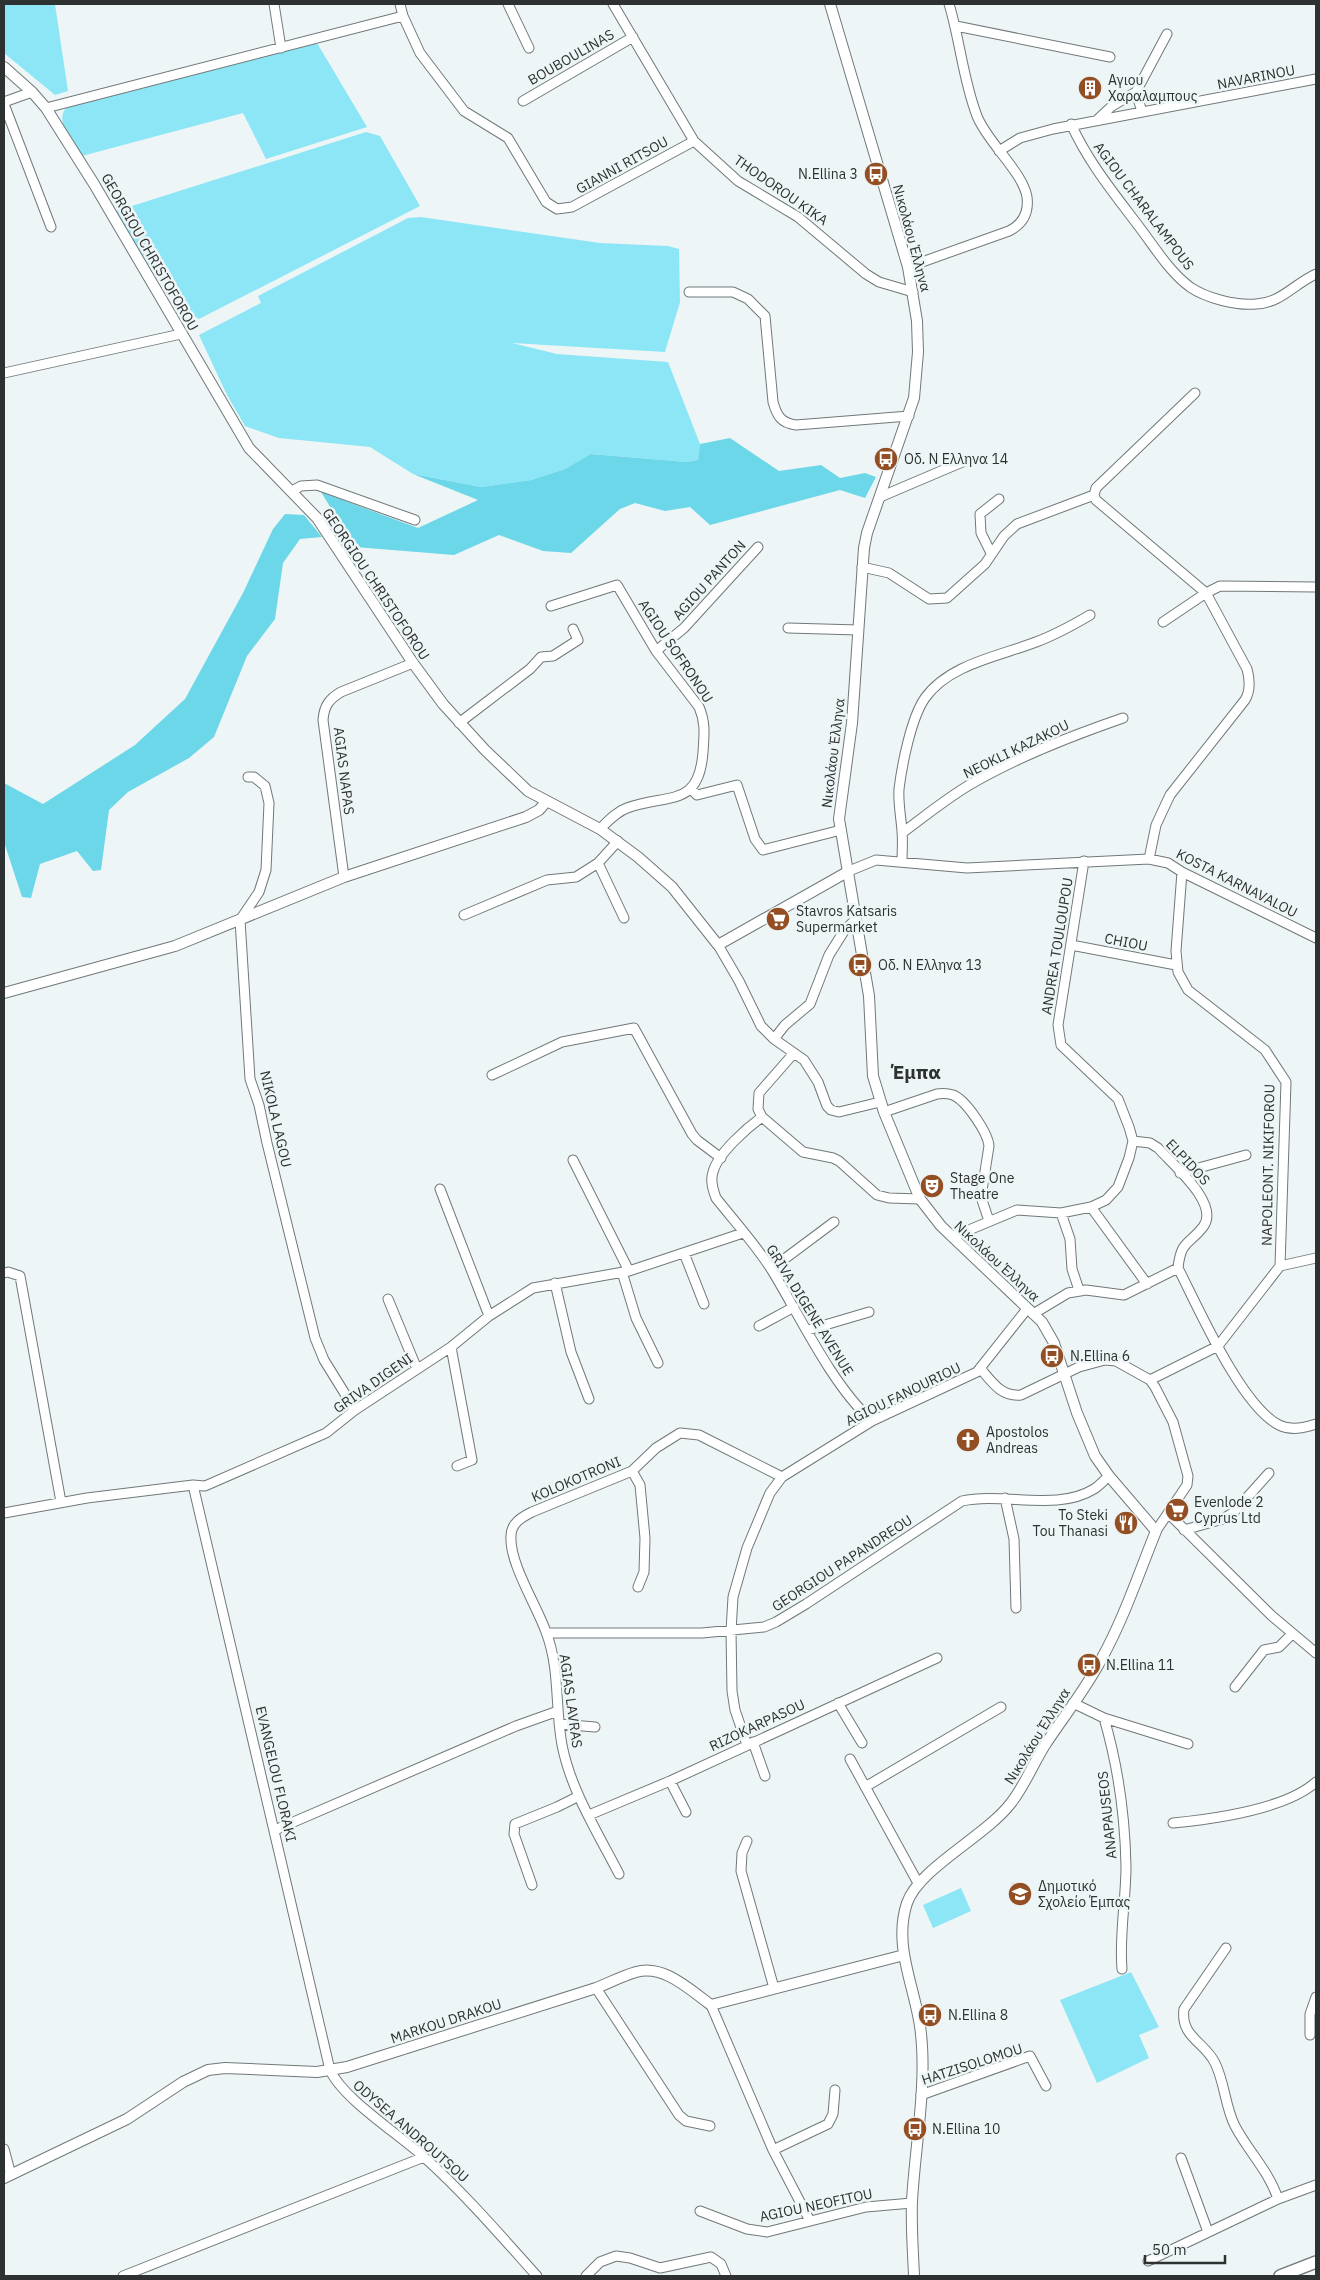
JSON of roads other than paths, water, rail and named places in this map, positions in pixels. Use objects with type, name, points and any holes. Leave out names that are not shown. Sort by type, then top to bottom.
[{"type":"main road","points":[[1280,2276],[1316,2262]]},
{"type":"street","points":[[274,4],[281,48]]},
{"type":"street","name":"GIANNI RITSOU","points":[[400,4],[403,16],[420,52],[464,111],[508,138],[546,202],[558,209],[572,207],[694,141]]},
{"type":"street","points":[[508,4],[529,48]]},
{"type":"street","name":"THODOROU KIKA","points":[[613,4],[694,141],[738,181],[798,217],[866,274],[879,282],[913,292]]},
{"type":"street","name":"Νικολάου Έλληνα","points":[[830,4],[908,267],[917,321],[918,360],[916,388],[867,533],[862,567],[852,723],[840,805],[841,830],[849,871],[864,977],[870,996],[872,1071],[882,1107],[920,1199],[940,1226],[1030,1311],[1048,1332],[1095,1456],[1109,1476],[1156,1531],[1112,1640],[1092,1677],[1044,1747],[1015,1798],[1004,1811],[918,1883],[904,1915],[904,1955],[921,2028],[920,2095],[912,2203],[914,2276]]},
{"type":"street","points":[[908,267],[1009,232],[1023,221],[1027,211],[1026,192],[984,133],[976,115],[956,26],[949,4]]},
{"type":"street","points":[[46,108],[403,16]]},
{"type":"street","points":[[956,26],[1110,57]]},
{"type":"street","points":[[1097,120],[1112,106],[1136,92],[1167,34]]},
{"type":"street","name":"BOUBOULINAS","points":[[523,101],[633,37]]},
{"type":"street","name":"GEORGIOU CHRISTOFOROU","points":[[4,67],[32,92],[46,108],[94,184],[249,448],[292,491],[327,533],[438,698],[460,724],[528,791],[600,829],[618,841],[672,887],[718,945],[739,981],[760,1026],[774,1040],[804,1060],[818,1082],[827,1106],[831,1110],[839,1112],[882,1107]]},
{"type":"street","name":"NAVARINOU","points":[[998,151],[1020,138],[1071,124],[1316,79]]},
{"type":"street","points":[[32,92],[4,103],[51,227]]},
{"type":"street","points":[[1136,92],[1142,112]]},
{"type":"street","name":"AGIOU CHARALAMPOUS","points":[[1071,124],[1086,156],[1171,269],[1190,287],[1202,294],[1245,304],[1256,304],[1277,300],[1316,274]]},
{"type":"street","points":[[689,292],[733,292],[748,299],[765,316],[773,402],[776,413],[781,421],[796,426],[908,416]]},
{"type":"street","points":[[4,373],[181,334]]},
{"type":"street","points":[[1149,859],[1156,826],[1170,795],[1245,700],[1250,688],[1247,669],[1206,593],[1096,500],[1094,495],[1096,488],[1195,393]]},
{"type":"street","points":[[880,497],[967,460]]},
{"type":"street","points":[[292,491],[301,486],[317,485],[415,520]]},
{"type":"street","points":[[862,567],[889,573],[929,599],[947,598],[985,564],[1004,536],[1017,524],[1094,495]]},
{"type":"street","points":[[991,553],[982,533],[980,514],[998,499]]},
{"type":"street","name":"AGIOU PANTON","points":[[656,651],[684,628],[758,547]]},
{"type":"street","name":"AGIOU SOFRONOU","points":[[551,606],[616,585],[656,651],[699,707],[703,716],[702,766],[698,778],[691,789]]},
{"type":"street","points":[[1163,622],[1212,589],[1229,586],[1316,587]]},
{"type":"street","points":[[902,862],[902,833],[898,802],[902,770],[914,725],[926,696],[946,678],[965,668],[1037,642],[1090,615]]},
{"type":"street","points":[[788,628],[858,630]]},
{"type":"street","points":[[460,724],[530,669],[541,657],[553,656],[578,640],[573,629]]},
{"type":"street","name":"AGIAS NAPAS","points":[[344,877],[324,710],[332,698],[341,692],[413,663]]},
{"type":"street","name":"NEOKLI KAZAKOU","points":[[902,833],[970,785],[1001,768],[1079,733],[1123,718]]},
{"type":"street","points":[[240,920],[260,892],[266,870],[268,803],[265,786],[254,777],[248,777]]},
{"type":"street","points":[[600,829],[617,813],[626,808],[666,799],[691,789],[697,794],[737,785],[755,838],[763,850],[841,830]]},
{"type":"street","points":[[4,993],[175,946],[344,877],[526,817],[539,810],[546,802]]},
{"type":"street","points":[[464,915],[547,880],[576,877],[598,863],[618,841]]},
{"type":"street","name":"KOSTA KARNAVALOU","points":[[849,871],[876,860],[967,868],[1149,859],[1168,863],[1182,872],[1316,938]]},
{"type":"street","name":"ANDREA TOULOUPOU","points":[[1084,861],[1058,1025],[1061,1045],[1118,1099],[1133,1141]]},
{"type":"street","points":[[598,863],[624,918]]},
{"type":"street","points":[[718,945],[849,871]]},
{"type":"street","name":"NAPOLEONT. NIKIFOROU","points":[[1150,1380],[1218,1346],[1280,1266],[1286,1082],[1265,1050],[1188,990],[1176,965],[1182,872]]},
{"type":"street","points":[[774,1040],[786,1025],[810,1004],[829,955],[844,931],[856,919]]},
{"type":"street","name":"NIKOLA LAGOU","points":[[240,920],[250,1079],[259,1105],[266,1143],[315,1338],[324,1360],[355,1410]]},
{"type":"street","name":"CHIOU","points":[[1071,945],[1176,965]]},
{"type":"street","points":[[492,1075],[562,1042],[634,1028],[692,1134],[721,1158]]},
{"type":"street","points":[[794,1053],[759,1093],[757,1103],[762,1117],[803,1152],[834,1158],[839,1161],[877,1195],[890,1198],[920,1199]]},
{"type":"street","points":[[882,1107],[945,1093],[958,1098],[982,1127],[988,1139],[989,1146],[981,1197],[989,1221]]},
{"type":"street","name":"GRIVA DIGENE AVENUE","points":[[762,1117],[747,1128],[721,1158],[712,1173],[713,1191],[716,1198],[771,1269],[838,1381],[861,1412],[872,1421]]},
{"type":"street","points":[[952,1237],[1017,1210],[1060,1213],[1092,1207],[1106,1200],[1118,1187],[1133,1141]]},
{"type":"street","name":"ELPIDOS","points":[[1133,1141],[1154,1145],[1202,1197],[1205,1204],[1206,1220],[1202,1228],[1184,1244],[1178,1268]]},
{"type":"street","points":[[1180,1173],[1246,1155]]},
{"type":"street","points":[[573,1160],[625,1271],[636,1318],[658,1363]]},
{"type":"street","points":[[440,1189],[489,1316]]},
{"type":"street","points":[[1092,1207],[1148,1284]]},
{"type":"street","points":[[1060,1213],[1068,1230],[1072,1269],[1079,1290]]},
{"type":"street","points":[[771,1269],[834,1222]]},
{"type":"street","name":"GRIVA DIGENI","points":[[4,1513],[61,1502],[193,1485],[205,1486],[310,1441],[333,1428],[355,1410],[451,1347],[489,1316],[532,1288],[625,1271],[743,1232]]},
{"type":"street","points":[[684,1252],[704,1304]]},
{"type":"street","points":[[1280,1266],[1316,1258]]},
{"type":"street","points":[[1030,1311],[1068,1293],[1079,1290],[1124,1295],[1178,1268],[1218,1346],[1242,1386],[1264,1413],[1277,1424],[1291,1428],[1301,1428],[1316,1424]]},
{"type":"street","points":[[4,1273],[8,1272],[20,1276],[61,1502]]},
{"type":"street","points":[[555,1283],[572,1352],[589,1399]]},
{"type":"street","points":[[388,1299],[417,1369]]},
{"type":"street","points":[[759,1326],[794,1307]]},
{"type":"street","name":"AGIOU FANOURIOU","points":[[765,1776],[735,1710],[732,1691],[731,1631],[733,1597],[742,1563],[770,1493],[782,1477],[872,1421],[969,1377],[980,1368],[1030,1311]]},
{"type":"street","points":[[808,1330],[869,1312]]},
{"type":"street","points":[[451,1347],[472,1460],[457,1466]]},
{"type":"street","points":[[980,1368],[998,1389],[1013,1396],[1021,1395],[1064,1373],[1110,1360],[1150,1380],[1173,1422],[1188,1476],[1187,1485],[1156,1531]]},
{"type":"street","name":"KOLOKOTRONI","points":[[513,1527],[532,1512],[632,1471],[668,1439],[680,1433],[699,1435],[782,1477]]},
{"type":"street","points":[[632,1471],[640,1485],[645,1538],[644,1572],[638,1587]]},
{"type":"street","points":[[1184,1530],[1223,1519],[1234,1512],[1269,1473]]},
{"type":"street","name":"GEORGIOU PAPANDREOU","points":[[547,1634],[702,1633],[758,1628],[776,1622],[962,1501],[987,1497],[1058,1500],[1077,1496],[1094,1489],[1109,1476]]},
{"type":"street","name":"EVANGELOU FLORAKI","points":[[193,1485],[330,2070]]},
{"type":"street","points":[[1005,1498],[1014,1539],[1016,1608]]},
{"type":"street","points":[[1168,1513],[1292,1634],[1316,1652]]},
{"type":"street","name":"AGIAS LAVRAS","points":[[513,1527],[511,1533],[512,1550],[547,1634],[553,1659],[559,1724],[568,1768],[588,1815],[619,1874]]},
{"type":"street","points":[[1235,1687],[1264,1650],[1279,1647],[1292,1634]]},
{"type":"street","name":"RIZOKARPASOU","points":[[588,1815],[670,1781],[937,1658]]},
{"type":"street","points":[[838,1703],[862,1743]]},
{"type":"street","points":[[1073,1703],[1104,1718],[1188,1744]]},
{"type":"street","points":[[865,1788],[1001,1707]]},
{"type":"street","points":[[275,1830],[516,1726],[558,1711]]},
{"type":"street","name":"ANAPAUSEOS","points":[[1104,1718],[1121,1796],[1126,1865],[1120,1949],[1122,1970]]},
{"type":"street","points":[[559,1724],[595,1727]]},
{"type":"street","points":[[850,1759],[918,1883]]},
{"type":"street","points":[[670,1781],[686,1812]]},
{"type":"street","points":[[1173,1823],[1218,1819],[1248,1811],[1283,1800],[1316,1782]]},
{"type":"street","points":[[532,1885],[514,1834],[515,1824],[558,1807],[579,1796]]},
{"type":"street","points":[[747,1841],[742,1853],[741,1871],[774,1988]]},
{"type":"street","points":[[1226,1948],[1184,2009],[1182,2021],[1187,2030],[1215,2062],[1235,2125],[1273,2184],[1278,2199]]},
{"type":"street","points":[[810,2221],[773,2150],[711,2005],[904,1955]]},
{"type":"street","name":"MARKOU DRAKOU","points":[[7,2176],[127,2119],[183,2082],[208,2070],[225,2068],[302,2071],[330,2070],[359,2063],[596,1988],[636,1972],[656,1972],[676,1980],[711,2005]]},
{"type":"street","points":[[596,1988],[679,2115],[686,2121],[710,2126]]},
{"type":"street","points":[[1310,2035],[1310,2014],[1316,1997]]},
{"type":"street","name":"HATZISOLOMOU","points":[[920,2095],[1030,2056],[1046,2086]]},
{"type":"street","name":"ODYSEA ANDROUTSOU","points":[[330,2070],[344,2091],[424,2156],[460,2191],[537,2276]]},
{"type":"street","points":[[773,2150],[828,2124],[833,2114],[835,2090]]},
{"type":"street","points":[[4,2149],[7,2176]]},
{"type":"street","points":[[123,2276],[424,2156]]},
{"type":"street","points":[[1181,2158],[1208,2232]]},
{"type":"street","points":[[1148,2260],[1278,2199],[1316,2185]]},
{"type":"street","name":"AGIOU NEOFITOU","points":[[700,2211],[757,2232],[767,2232],[866,2208],[912,2203]]},
{"type":"street","points":[[586,2276],[600,2262],[616,2256],[630,2258],[660,2268],[711,2257],[721,2264],[726,2276]]},
{"type":"place","name":"Αγιου Χαραλαμπους","points":[[1090,88]]},
{"type":"place","name":"N.Ellina 3","points":[[876,174]]},
{"type":"place","name":"Οδ. Ν Ελληνα 14","points":[[886,459]]},
{"type":"place","name":"Stavros Katsaris Supermarket","points":[[778,919]]},
{"type":"place","name":"Οδ. Ν Ελληνα 13","points":[[860,965]]},
{"type":"place","name":"Stage One Theatre","points":[[932,1186]]},
{"type":"place","name":"N.Ellina 6","points":[[1052,1356]]},
{"type":"place","name":"Apostolos Andreas","points":[[968,1440]]},
{"type":"place","name":"Evenlode 2 Cyprus Ltd","points":[[1177,1510]]},
{"type":"place","name":"To Steki Tou Thanasi","points":[[1126,1523]]},
{"type":"place","name":"N.Ellina 11","points":[[1089,1665]]},
{"type":"place","name":"Δημοτικό Σχολείο Έμπας","points":[[1020,1894]]},
{"type":"place","name":"N.Ellina 8","points":[[930,2015]]},
{"type":"place","name":"N.Ellina 10","points":[[915,2129]]},
{"type":"district","name":"Έμπα","points":[[916,1072]]}]
